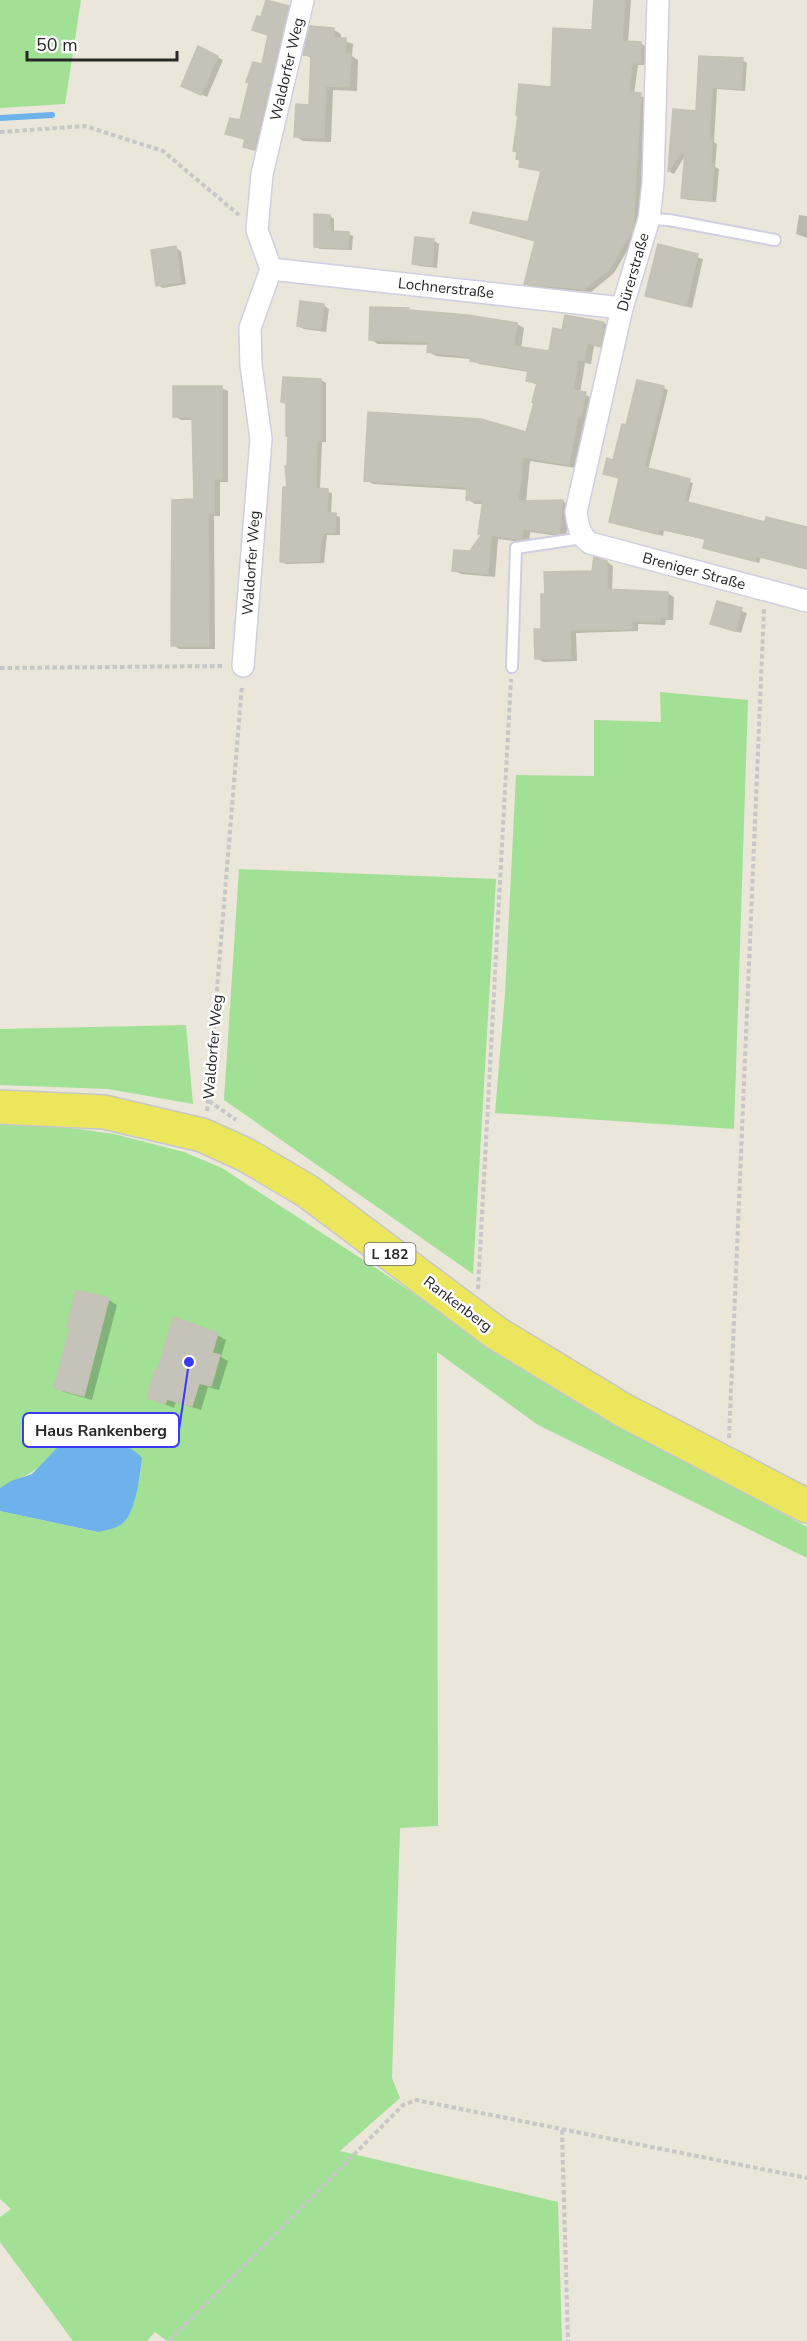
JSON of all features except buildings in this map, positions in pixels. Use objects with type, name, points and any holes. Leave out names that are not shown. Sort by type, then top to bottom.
[{"type":"main road","name":"Rankenberg","points":[[0,1107],[104,1112],[202,1135],[246,1155],[307,1191],[496,1333],[622,1410],[807,1506]]},
{"type":"street","name":"Waldorfer Weg","points":[[243,666],[261,439],[251,364],[250,328],[271,269],[257,230],[262,174],[303,0]]},
{"type":"street","name":"Dürerstraße","points":[[583,538],[578,528],[576,512],[622,308],[649,219],[653,183],[658,0]]},
{"type":"street","name":"Lochnerstraße","points":[[271,269],[622,308]]},
{"type":"street","name":"Breniger Straße","points":[[583,538],[590,543],[807,601]]},
{"type":"lane","points":[[649,219],[669,220],[775,240]]},
{"type":"lane","points":[[512,667],[516,548],[583,538]]},
{"type":"path","points":[[0,132],[85,126],[163,151],[257,230]]},
{"type":"path","points":[[728,1442],[765,590]]},
{"type":"path","points":[[0,668],[243,666]]},
{"type":"path","name":"Waldorfer Weg","points":[[202,1135],[209,1101],[243,666]]},
{"type":"path","points":[[478,1292],[512,667]]},
{"type":"path","points":[[169,2341],[403,2105],[416,2100],[807,2178]]},
{"type":"path","points":[[562,2130],[568,2341]]},
{"type":"green space","points":[[0,0],[81,0],[65,104],[0,108]]},
{"type":"green space","points":[[660,692],[748,700],[734,1129],[495,1113],[505,994],[516,775],[594,776],[594,720],[661,722]]},
{"type":"green space","points":[[239,869],[496,879],[473,1274],[224,1100]]},
{"type":"green space","points":[[186,1025],[193,1104],[108,1089],[0,1085],[0,1029]]},
{"type":"green space","points":[[43,1124],[114,1134],[184,1152],[222,1168],[394,1280],[539,1380],[807,1527],[807,1558],[538,1425],[437,1352],[438,1826],[400,1828],[392,2078],[400,2098],[340,2151],[558,2202],[562,2341],[167,2341],[155,2332],[147,2341],[73,2341],[0,2242],[0,2217],[11,2209],[0,2199],[0,1511],[97,1532],[124,1522],[136,1492],[142,1458],[43,1464],[0,1488],[0,1125]]},
{"type":"water","points":[[98,1441],[127,1447],[142,1458],[139,1483],[132,1509],[124,1522],[111,1529],[98,1532],[0,1511],[0,1488],[11,1481],[32,1474],[57,1448],[73,1443]]},
{"type":"waterway","points":[[0,118],[52,115]]},
{"type":"place","name":"Haus Rankenberg","points":[[189,1362]]}]
